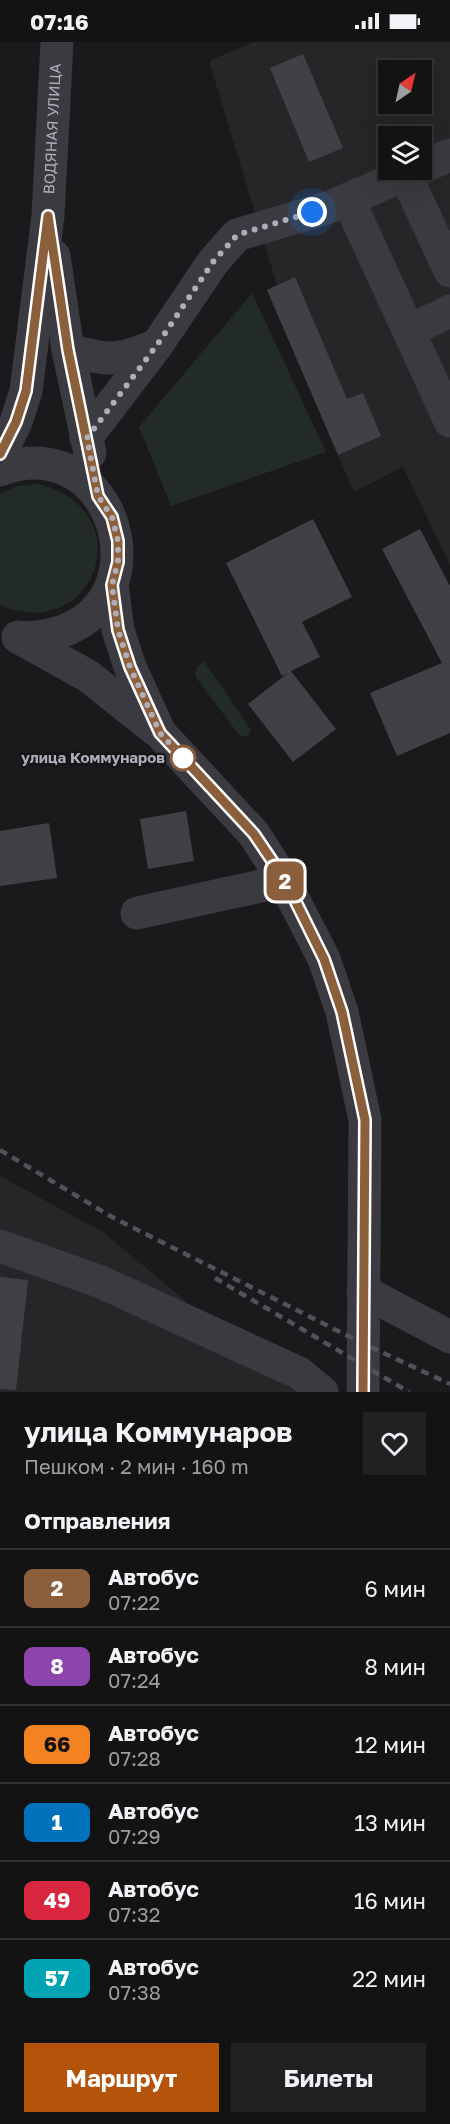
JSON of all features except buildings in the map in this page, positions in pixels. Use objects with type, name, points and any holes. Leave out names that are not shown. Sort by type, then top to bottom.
[{"type":"street","name":"ВОДЯНАЯ УЛИЦА","points":[[48,216],[56,57]]},
{"type":"street","points":[[432,162],[450,155]]},
{"type":"street","points":[[87,438],[157,345],[213,262],[237,235],[348,199],[391,180]]},
{"type":"street","points":[[418,180],[450,271]]},
{"type":"street","points":[[348,199],[450,421]]},
{"type":"street","points":[[48,216],[68,350],[98,496]]},
{"type":"street","points":[[0,454],[16,422],[26,391],[48,216]]},
{"type":"street","points":[[409,331],[450,311]]},
{"type":"street","points":[[68,350],[103,360],[128,358],[157,345]]},
{"type":"street","points":[[0,470],[35,464],[59,468],[83,480],[98,496],[112,517],[118,541],[118,562],[112,585],[95,611],[70,629],[44,638],[9,635]]},
{"type":"street","points":[[112,585],[118,630],[130,667],[160,733]]},
{"type":"street","points":[[9,635],[88,676],[160,733],[254,834],[285,880],[324,959],[342,1012],[365,1120],[363,1392]]},
{"type":"street","points":[[136,913],[285,880]]},
{"type":"street","points":[[0,1246],[101,1282],[299,1373],[322,1392]]},
{"type":"street","points":[[363,1291],[450,1337]]},
{"type":"shaded area","points":[[253,42],[450,42],[450,565],[403,467],[354,492],[267,290],[277,285],[209,61]]},
{"type":"shaded area","points":[[252,293],[326,452],[171,506],[139,427]]},
{"type":"shaded area","points":[[38,484],[71,498],[90,520],[98,545],[94,570],[82,592],[61,607],[33,613],[0,605],[0,494],[17,486]]},
{"type":"shaded area","points":[[204,661],[251,730],[248,737],[239,735],[195,676],[197,667]]},
{"type":"shaded area","points":[[0,1176],[103,1232],[295,1392],[0,1392]]},
{"type":"railway","points":[[0,1150],[112,1217],[362,1343],[450,1384]]},
{"type":"railway","points":[[215,1278],[409,1392]]},
{"type":"bus line","name":"2","points":[[0,454],[16,422],[26,391],[48,216],[68,350],[98,496],[112,517],[118,541],[118,562],[112,585],[118,630],[130,667],[160,733],[254,834],[285,880],[324,959],[342,1012],[365,1120],[363,1392]]},
{"type":"place","name":"улица Коммунаров","points":[[183,758]]},
{"type":"route","points":[[183,758],[160,733],[130,667],[118,630],[112,585],[118,562],[118,541],[112,517],[98,496],[87,438],[157,345],[213,262],[237,235],[312,212]]}]
